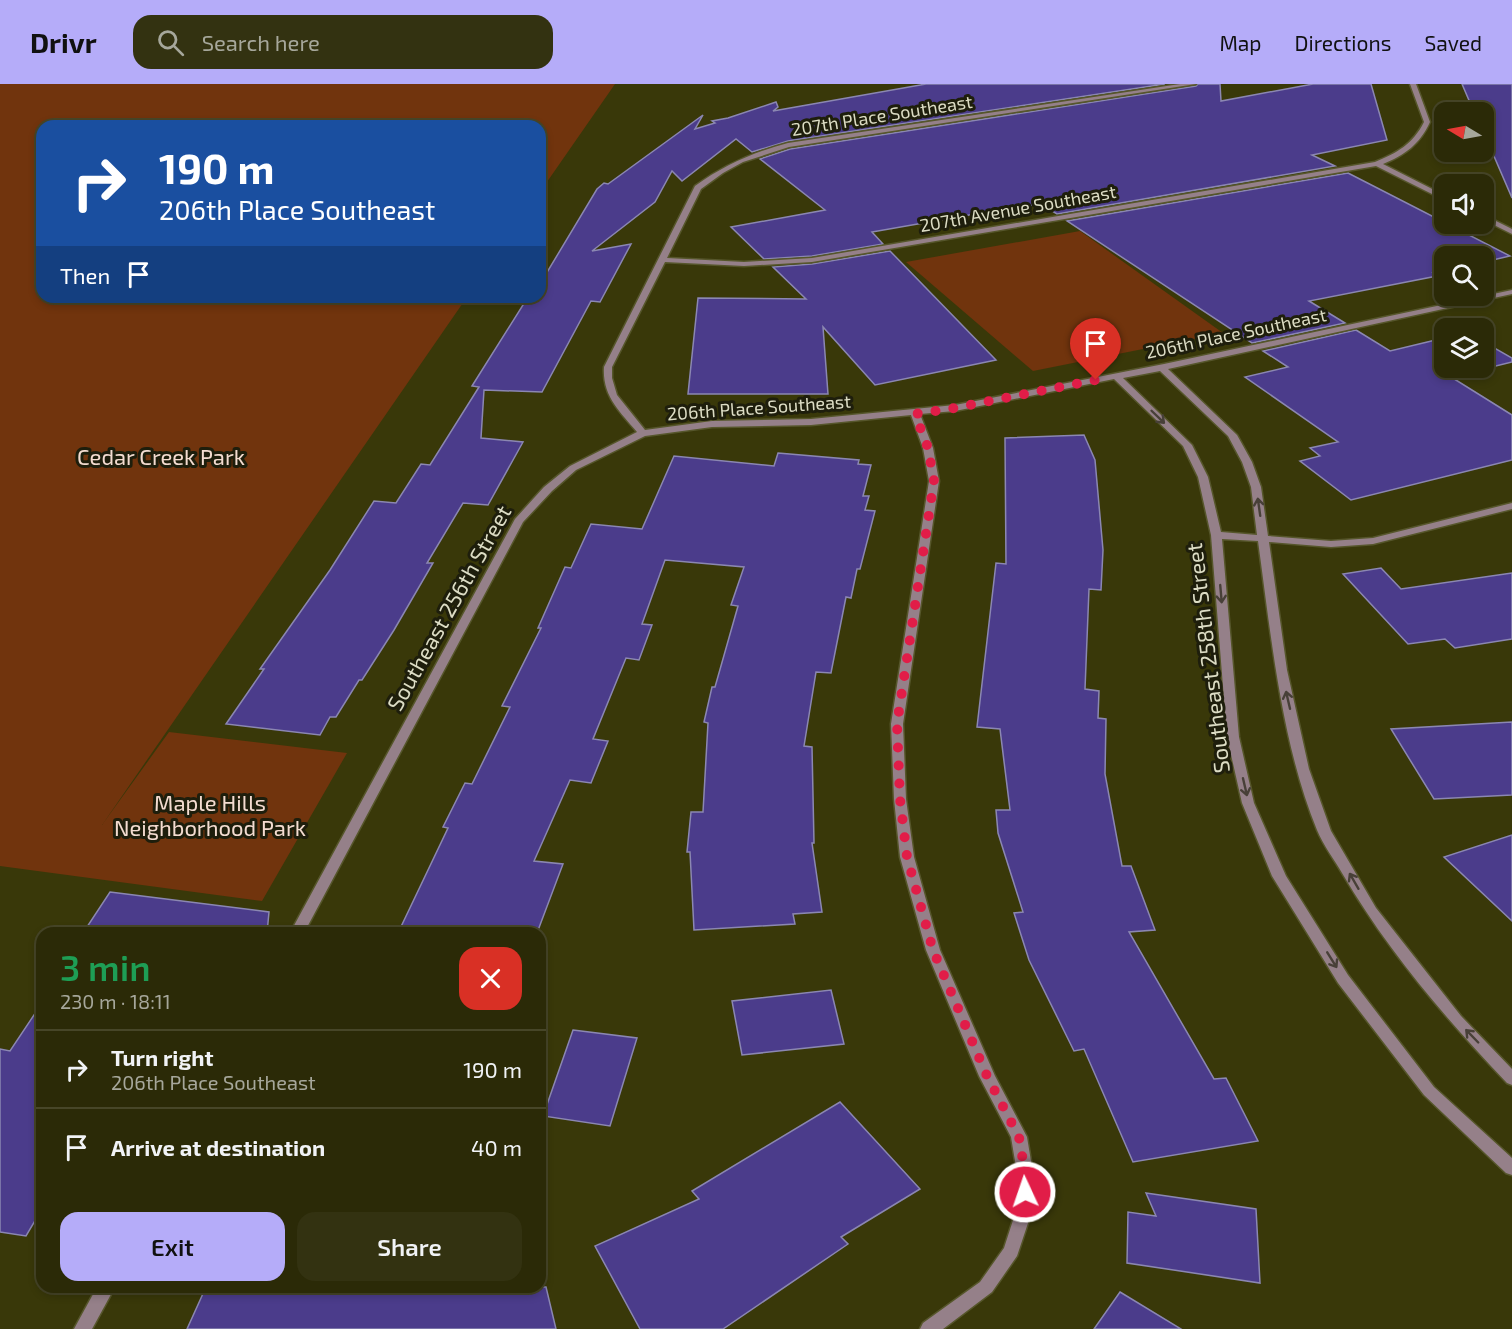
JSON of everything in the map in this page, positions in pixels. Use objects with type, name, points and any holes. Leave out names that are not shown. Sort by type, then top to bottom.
[{"type":"street","name":"207th Place Southeast","points":[[663,260],[698,188],[721,169],[752,155],[788,145],[1193,84]]},
{"type":"street","name":"207th Avenue Southeast","points":[[663,260],[744,264],[812,260],[1377,164],[1402,154],[1420,139],[1427,122],[1413,84]]},
{"type":"street","points":[[1377,164],[1434,193]]},
{"type":"street","points":[[1494,222],[1512,232]]},
{"type":"street","points":[[644,433],[609,393],[606,380],[608,367],[663,260]]},
{"type":"street","name":"206th Place Southeast","points":[[644,433],[712,424],[811,422],[915,414],[955,408],[1161,367],[1512,292]]},
{"type":"street","points":[[1161,367],[1232,435],[1247,462],[1256,487],[1281,670],[1303,769],[1324,831],[1371,911],[1456,1020],[1512,1078]]},
{"type":"street","name":"Southeast 258th Street","points":[[1116,376],[1188,445],[1203,477],[1216,535],[1233,738],[1248,803],[1279,876],[1343,979],[1429,1091],[1512,1168]]},
{"type":"street","points":[[915,414],[928,448],[934,481],[897,724],[900,799],[907,857],[933,950],[987,1076],[1019,1137],[1025,1173],[1024,1211],[1011,1251],[986,1287],[929,1329]]},
{"type":"street","name":"Southeast 256th Street","points":[[300,927],[519,521],[548,489],[573,468],[644,433]]},
{"type":"street","points":[[1216,535],[1264,541],[1331,544],[1373,541],[1512,506]]},
{"type":"street","points":[[83,1329],[103,1293]]},
{"type":"green space","name":"Cedar Creek Park","points":[[0,84],[615,84],[546,183],[546,120],[36,120],[36,303],[463,303],[102,825],[169,732],[347,753],[262,901],[0,866]]},
{"type":"green space","points":[[1080,231],[1223,333],[1033,371],[906,262]]},
{"type":"building","points":[[926,84],[1165,84],[788,141],[752,152],[736,139],[682,181],[672,171],[655,202],[592,251],[631,244],[600,302],[591,301],[542,392],[484,390],[481,438],[523,442],[488,505],[463,503],[427,563],[433,563],[394,630],[336,717],[330,717],[320,735],[226,724],[264,669],[260,669],[330,570],[374,501],[396,503],[421,464],[430,465],[479,387],[472,386],[524,303],[546,303],[546,274],[597,189],[604,183],[608,184],[703,115],[695,129],[715,123],[712,121],[776,102],[778,107],[773,111]]},
{"type":"building","points":[[1198,84],[1220,84],[1221,101],[1313,84],[1371,84],[1387,140],[1312,155],[1335,166],[1057,214],[1041,204],[992,211],[872,232],[883,244],[812,256],[764,259],[731,227],[825,210],[760,159],[790,149]]},
{"type":"building","points":[[1462,84],[1512,84],[1512,198],[1494,156],[1494,102],[1470,102]]},
{"type":"building","points":[[1348,173],[1434,217],[1434,234],[1467,234],[1490,246],[1434,246],[1434,277],[1309,301],[1345,323],[1252,343],[1067,221]]},
{"type":"building","points":[[1494,248],[1510,256],[1494,260]]},
{"type":"building","points":[[890,251],[996,360],[875,385],[823,327],[828,394],[688,394],[698,298],[806,299],[773,267],[812,264]]},
{"type":"building","points":[[1356,330],[1390,351],[1434,340],[1434,378],[1453,378],[1512,415],[1512,460],[1351,500],[1300,461],[1320,456],[1310,448],[1338,442],[1245,377],[1288,367],[1263,351]]},
{"type":"building","points":[[1494,348],[1512,358],[1512,362],[1494,366]]},
{"type":"building","points":[[1084,435],[1095,460],[1103,550],[1101,590],[1089,589],[1085,689],[1099,691],[1098,718],[1106,719],[1105,774],[1122,866],[1131,866],[1155,930],[1129,932],[1214,1079],[1226,1078],[1258,1141],[1133,1162],[1084,1049],[1074,1051],[1029,960],[1014,913],[1023,912],[998,833],[996,810],[1010,810],[1000,729],[977,727],[996,563],[1006,564],[1005,438]]},
{"type":"building","points":[[778,453],[859,460],[858,464],[871,465],[863,496],[869,496],[865,510],[875,511],[860,569],[857,569],[851,598],[846,597],[831,673],[816,672],[804,746],[812,747],[814,843],[812,843],[822,912],[793,914],[795,924],[694,930],[690,852],[687,852],[691,812],[703,812],[708,723],[704,722],[712,687],[715,687],[738,606],[731,605],[744,567],[665,560],[642,624],[652,625],[639,660],[626,658],[593,739],[608,741],[591,783],[570,780],[534,861],[563,864],[539,927],[401,927],[448,828],[443,827],[465,783],[472,784],[510,707],[502,706],[541,628],[538,628],[565,567],[571,568],[591,524],[642,529],[674,456],[774,466]]},
{"type":"building","points":[[1381,568],[1401,589],[1512,573],[1512,639],[1455,648],[1445,639],[1408,644],[1343,574]]},
{"type":"building","points":[[1512,722],[1512,795],[1434,799],[1391,729]]},
{"type":"building","points":[[1512,835],[1512,921],[1444,857]]},
{"type":"building","points":[[110,892],[269,912],[268,927],[87,927]]},
{"type":"building","points":[[831,990],[844,1044],[742,1055],[732,1001]]},
{"type":"building","points":[[36,1012],[36,1219],[26,1236],[0,1232],[0,1049],[10,1051]]},
{"type":"building","points":[[573,1030],[637,1038],[610,1126],[546,1116],[546,1107]]},
{"type":"building","points":[[840,1102],[920,1189],[841,1237],[848,1244],[723,1329],[640,1329],[595,1246],[699,1199],[692,1191]]},
{"type":"building","points":[[1146,1193],[1256,1209],[1260,1283],[1127,1263],[1128,1212],[1156,1216]]},
{"type":"building","points":[[546,1287],[556,1329],[187,1329],[203,1293],[546,1293]]},
{"type":"building","points":[[1120,1292],[1181,1329],[1094,1329]]},
{"type":"route","points":[[1025,1192],[1025,1173],[1019,1137],[987,1076],[933,950],[907,857],[900,799],[897,724],[934,481],[928,448],[915,414],[1096,380]]},
{"type":"park label","name":"Maple Hills Neighborhood Park","points":[[210,816]]}]
